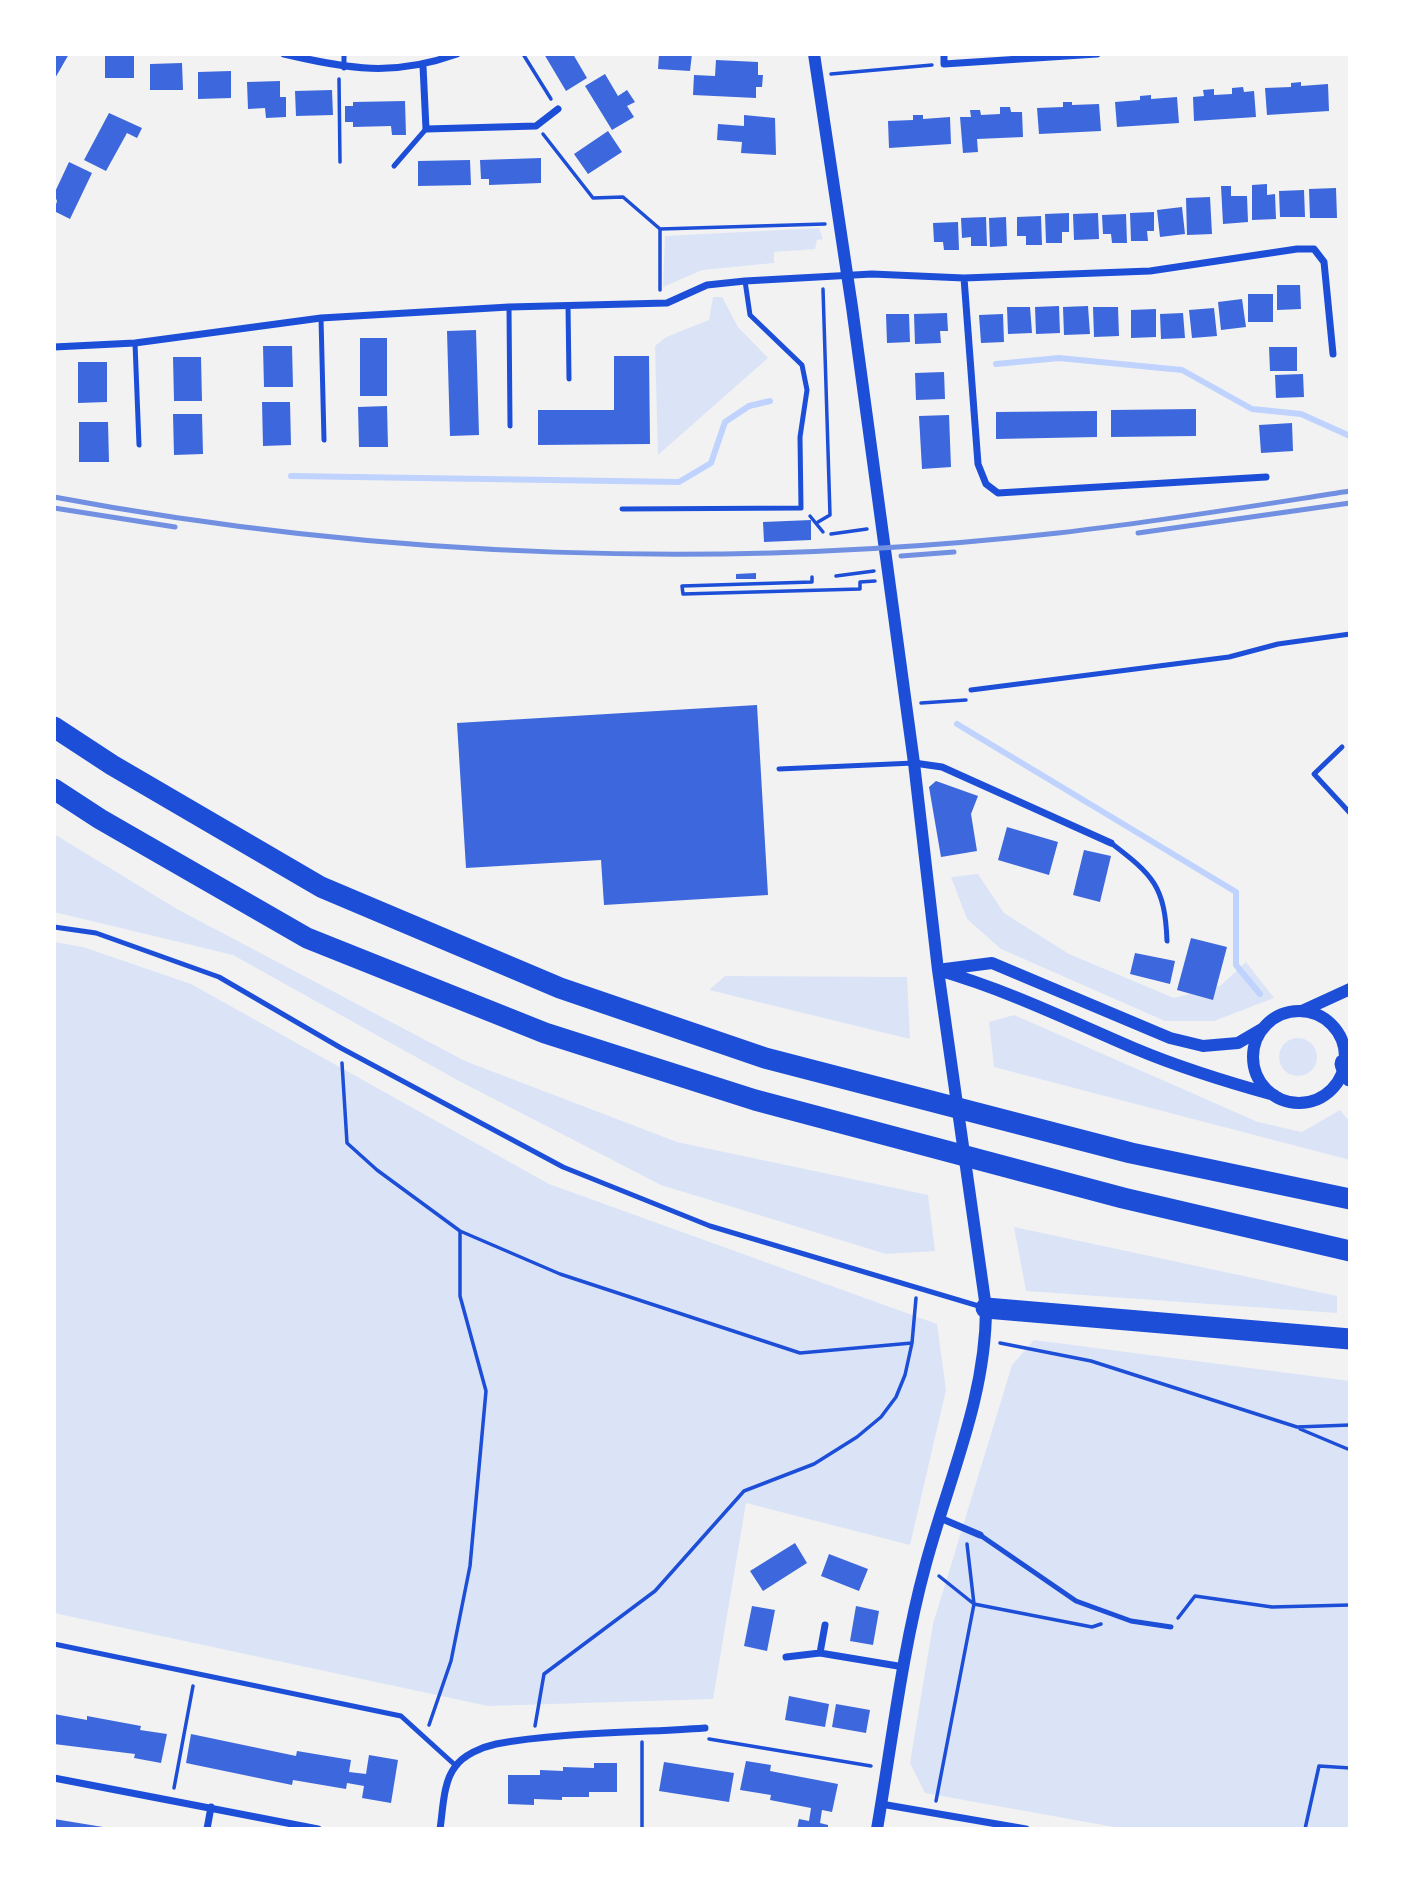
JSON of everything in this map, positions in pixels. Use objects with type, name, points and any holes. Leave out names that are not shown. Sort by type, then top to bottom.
[{"type":"highway","points":[[54,727],[112,765],[321,887],[560,988],[765,1058],[1131,1153],[1350,1199]]},
{"type":"highway","points":[[54,789],[100,819],[307,937],[545,1033],[755,1100],[1123,1198],[1350,1251]]},
{"type":"highway","points":[[986,1308],[1350,1339]]},
{"type":"street","points":[[284,54],[357,70],[424,66],[457,54]]},
{"type":"street","points":[[814,54],[841,223],[914,763],[938,970],[986,1308],[986,1341],[974,1409],[925,1565],[904,1667],[877,1829]]},
{"type":"street","points":[[944,54],[944,64],[1097,54]]},
{"type":"street","points":[[424,66],[426,129],[536,126],[558,109]]},
{"type":"street","points":[[54,347],[135,342],[321,318],[509,307],[667,303],[707,285],[745,281],[848,275],[964,278],[1150,271],[1297,248],[1314,250],[1324,262],[1332,354]]},
{"type":"street","points":[[964,278],[978,464],[986,484],[998,493],[1266,477]]},
{"type":"street","points":[[914,763],[942,767],[1111,843]]},
{"type":"street","points":[[938,970],[992,963],[1170,1038],[1203,1046],[1238,1043],[1262,1029],[1273,1018],[1287,1012],[1302,1011],[1350,989]]},
{"type":"street","points":[[938,970],[1012,993],[1150,1054],[1225,1082],[1302,1103],[1317,1099],[1335,1085],[1347,1057],[1330,1022],[1302,1011]]},
{"type":"street","points":[[1262,1029],[1255,1042],[1254,1064],[1262,1085],[1274,1095]]},
{"type":"street","points":[[940,1518],[981,1535]]},
{"type":"street","points":[[820,1653],[825,1625]]},
{"type":"street","points":[[786,1657],[820,1653],[904,1667]]},
{"type":"street","points":[[440,1829],[449,1778],[455,1765],[473,1752],[494,1744],[705,1728]]},
{"type":"street","points":[[54,1778],[318,1829]]},
{"type":"street","points":[[881,1804],[1026,1829]]},
{"type":"street","points":[[207,1829],[211,1807]]},
{"type":"lane","points":[[341,67],[344,54]]},
{"type":"lane","points":[[394,166],[426,129]]},
{"type":"lane","points":[[622,509],[801,508],[800,437],[807,390],[802,365],[750,316],[745,281]]},
{"type":"lane","points":[[568,305],[569,379]]},
{"type":"lane","points":[[509,307],[510,426]]},
{"type":"lane","points":[[321,318],[324,440]]},
{"type":"lane","points":[[135,342],[139,445]]},
{"type":"lane","points":[[971,690],[1229,657],[1278,644],[1350,634]]},
{"type":"lane","points":[[1342,747],[1314,774],[1350,813]]},
{"type":"lane","points":[[779,769],[914,763]]},
{"type":"lane","points":[[1111,843],[1150,873],[1166,910],[1167,941]]},
{"type":"lane","points":[[54,927],[96,933],[219,977],[341,1048],[563,1167],[710,1226],[986,1308]]},
{"type":"lane","points":[[981,1535],[1062,1593],[1110,1615],[1171,1627]]},
{"type":"lane","points":[[54,1644],[401,1716],[455,1765]]},
{"type":"path","points":[[523,54],[558,109]]},
{"type":"path","points":[[818,76],[944,64]]},
{"type":"path","points":[[340,162],[341,67]]},
{"type":"path","points":[[536,126],[593,198],[624,197],[660,229],[841,223]]},
{"type":"path","points":[[659,303],[660,229]]},
{"type":"path","points":[[818,522],[830,515],[825,294],[821,277]]},
{"type":"path","points":[[801,508],[818,522],[823,532]]},
{"type":"path","points":[[831,534],[881,530]]},
{"type":"path","points":[[836,576],[887,575]]},
{"type":"path","points":[[812,577],[812,582],[682,586],[683,594],[860,589],[860,582],[887,575]]},
{"type":"path","points":[[905,703],[968,700]]},
{"type":"path","points":[[341,1048],[346,1143],[377,1170],[460,1231],[560,1274],[800,1353],[912,1343]]},
{"type":"path","points":[[424,1737],[451,1661],[470,1566],[486,1391],[460,1296],[460,1231]]},
{"type":"path","points":[[533,1740],[544,1674],[655,1591],[744,1491],[814,1464],[857,1437],[881,1417],[896,1397],[912,1343],[918,1286]]},
{"type":"path","points":[[986,1341],[1070,1355],[1297,1427],[1350,1450]]},
{"type":"path","points":[[1297,1427],[1350,1424]]},
{"type":"path","points":[[933,1813],[974,1604],[965,1528]]},
{"type":"path","points":[[925,1565],[974,1604],[1092,1627],[1099,1626],[1110,1615]]},
{"type":"path","points":[[1171,1627],[1195,1595],[1272,1607],[1350,1605]]},
{"type":"path","points":[[172,1800],[196,1673]]},
{"type":"path","points":[[705,1728],[706,1739],[887,1769]]},
{"type":"path","points":[[642,1733],[642,1829]]},
{"type":"path","points":[[1305,1829],[1319,1766],[1350,1768]]},
{"type":"shaded area","points":[[819,228],[823,239],[817,240],[815,249],[774,252],[774,263],[702,270],[663,287],[665,236]]},
{"type":"shaded area","points":[[713,297],[722,297],[738,327],[768,358],[658,455],[655,346],[666,337],[709,320]]},
{"type":"shaded area","points":[[54,834],[177,909],[465,1061],[677,1142],[928,1195],[935,1251],[886,1254],[661,1185],[459,1081],[233,955],[54,912]]},
{"type":"shaded area","points":[[978,874],[1004,913],[1069,954],[1174,998],[1220,986],[1246,962],[1274,998],[1214,1021],[1165,1021],[1001,949],[967,919],[951,877]]},
{"type":"shaded area","points":[[54,942],[83,947],[191,984],[549,1184],[937,1324],[946,1390],[910,1545],[746,1503],[713,1699],[488,1706],[54,1613]]},
{"type":"shaded area","points":[[725,976],[907,977],[910,1039],[709,990]]},
{"type":"shaded area","points":[[1014,1015],[1258,1122],[1302,1132],[1340,1110],[1350,1122],[1350,1160],[994,1067],[989,1022]]},
{"type":"shaded area","points":[[1298,1038],[1312,1043],[1317,1057],[1312,1071],[1298,1076],[1284,1071],[1279,1057],[1284,1043]]},
{"type":"shaded area","points":[[1014,1227],[1337,1296],[1337,1313],[1026,1291]]},
{"type":"shaded area","points":[[1034,1340],[1350,1381],[1350,1829],[1125,1829],[925,1793],[910,1763],[933,1624],[1012,1365]]},
{"type":"building","points":[[54,54],[69,54],[54,80]]},
{"type":"building","points":[[105,54],[134,54],[134,78],[105,78]]},
{"type":"building","points":[[544,54],[573,54],[587,78],[566,91]]},
{"type":"building","points":[[659,54],[692,54],[690,71],[658,69]]},
{"type":"building","points":[[716,60],[758,62],[758,75],[763,75],[762,87],[756,87],[756,98],[693,95],[694,75],[715,76]]},
{"type":"building","points":[[182,63],[183,90],[150,90],[150,64]]},
{"type":"building","points":[[231,71],[231,98],[198,99],[198,72]]},
{"type":"building","points":[[605,74],[618,96],[627,90],[635,102],[627,106],[634,117],[612,130],[585,86]]},
{"type":"building","points":[[280,81],[280,97],[286,97],[286,117],[266,118],[265,108],[248,109],[247,82]]},
{"type":"building","points":[[1301,82],[1301,86],[1328,84],[1329,111],[1267,115],[1265,88],[1291,87],[1291,83]]},
{"type":"building","points":[[1243,87],[1244,92],[1254,91],[1256,117],[1194,121],[1193,97],[1204,96],[1203,90],[1214,89],[1214,95],[1232,94],[1232,88]]},
{"type":"building","points":[[332,90],[333,115],[296,116],[295,91]]},
{"type":"building","points":[[1151,95],[1151,99],[1177,97],[1179,123],[1117,127],[1115,102],[1140,100],[1140,96]]},
{"type":"building","points":[[405,101],[406,135],[392,135],[391,126],[353,127],[353,122],[345,122],[345,106],[353,106],[353,102]]},
{"type":"building","points":[[1063,102],[1072,102],[1072,105],[1099,104],[1101,131],[1039,134],[1037,108],[1063,107]]},
{"type":"building","points":[[1000,107],[1010,107],[1011,112],[1022,112],[1023,137],[977,139],[978,152],[963,153],[960,117],[971,117],[970,110],[980,110],[981,115],[1000,114]]},
{"type":"building","points":[[109,113],[142,128],[137,138],[127,133],[106,171],[84,160]]},
{"type":"building","points":[[744,115],[775,118],[776,155],[741,153],[742,142],[717,140],[718,124],[744,126]]},
{"type":"building","points":[[913,115],[923,115],[923,119],[950,117],[951,144],[889,148],[888,121],[913,120]]},
{"type":"building","points":[[608,131],[622,152],[588,174],[574,154]]},
{"type":"building","points":[[541,158],[541,183],[489,185],[489,179],[481,179],[480,160]]},
{"type":"building","points":[[470,160],[471,185],[418,186],[418,161]]},
{"type":"building","points":[[69,162],[92,173],[70,219],[54,211],[57,201],[54,194]]},
{"type":"building","points":[[1267,184],[1267,195],[1275,194],[1276,219],[1252,220],[1252,185]]},
{"type":"building","points":[[1221,186],[1231,186],[1231,196],[1247,196],[1248,222],[1223,224]]},
{"type":"building","points":[[1336,188],[1337,218],[1310,218],[1309,189]]},
{"type":"building","points":[[1304,190],[1305,217],[1280,217],[1279,191]]},
{"type":"building","points":[[1210,197],[1212,234],[1187,235],[1186,198]]},
{"type":"building","points":[[1182,207],[1185,234],[1160,237],[1157,210]]},
{"type":"building","points":[[1154,212],[1154,231],[1147,231],[1148,241],[1131,241],[1130,213]]},
{"type":"building","points":[[1069,213],[1069,232],[1062,232],[1062,243],[1046,243],[1045,214]]},
{"type":"building","points":[[1098,213],[1099,239],[1074,240],[1073,214]]},
{"type":"building","points":[[1126,214],[1127,243],[1112,243],[1111,234],[1103,234],[1102,215]]},
{"type":"building","points":[[1041,216],[1042,245],[1026,245],[1026,236],[1017,236],[1017,217]]},
{"type":"building","points":[[986,217],[987,246],[971,246],[971,237],[962,238],[961,218]]},
{"type":"building","points":[[1006,217],[1007,246],[990,247],[989,218]]},
{"type":"building","points":[[958,222],[959,250],[944,250],[943,242],[934,242],[933,223]]},
{"type":"building","points":[[1277,285],[1300,285],[1301,309],[1277,310]]},
{"type":"building","points":[[1248,294],[1273,294],[1273,322],[1248,322]]},
{"type":"building","points":[[1242,299],[1246,327],[1221,330],[1218,302]]},
{"type":"building","points":[[1059,306],[1060,333],[1036,334],[1035,307]]},
{"type":"building","points":[[1088,306],[1090,334],[1064,335],[1063,307]]},
{"type":"building","points":[[1007,307],[1030,307],[1032,333],[1008,334]]},
{"type":"building","points":[[1093,307],[1118,307],[1119,336],[1094,337]]},
{"type":"building","points":[[1214,308],[1217,336],[1192,338],[1189,310]]},
{"type":"building","points":[[1156,309],[1156,337],[1131,338],[1131,310]]},
{"type":"building","points":[[947,313],[948,331],[940,331],[941,343],[915,344],[914,314]]},
{"type":"building","points":[[1183,313],[1185,338],[1161,339],[1160,314]]},
{"type":"building","points":[[886,314],[909,314],[910,342],[887,343]]},
{"type":"building","points":[[1003,314],[1004,342],[981,343],[979,315]]},
{"type":"building","points":[[476,330],[479,435],[450,436],[447,331]]},
{"type":"building","points":[[360,338],[387,338],[387,396],[360,396]]},
{"type":"building","points":[[263,346],[292,346],[293,387],[264,387]]},
{"type":"building","points":[[1269,347],[1297,347],[1297,371],[1270,371]]},
{"type":"building","points":[[614,356],[649,356],[650,444],[538,445],[538,410],[614,410]]},
{"type":"building","points":[[173,357],[201,357],[202,401],[174,401]]},
{"type":"building","points":[[78,362],[107,362],[107,402],[78,403]]},
{"type":"building","points":[[944,372],[945,399],[916,400],[915,373]]},
{"type":"building","points":[[1303,374],[1304,397],[1276,398],[1275,375]]},
{"type":"building","points":[[262,402],[290,402],[291,445],[263,446]]},
{"type":"building","points":[[387,406],[388,447],[359,447],[358,407]]},
{"type":"building","points":[[1196,409],[1196,436],[1111,437],[1111,410]]},
{"type":"building","points":[[1097,411],[1097,437],[996,439],[996,412]]},
{"type":"building","points":[[173,414],[202,414],[203,454],[174,455]]},
{"type":"building","points":[[949,415],[951,467],[922,469],[919,416]]},
{"type":"building","points":[[79,422],[108,422],[109,462],[79,462]]},
{"type":"building","points":[[1292,423],[1293,451],[1261,453],[1259,425]]},
{"type":"building","points":[[811,520],[811,540],[764,542],[763,522]]},
{"type":"building","points":[[756,573],[756,579],[736,579],[736,574]]},
{"type":"building","points":[[757,705],[768,895],[604,905],[601,860],[466,868],[457,723]]},
{"type":"building","points":[[936,781],[978,796],[971,814],[977,851],[941,857],[929,787]]},
{"type":"building","points":[[1007,827],[1058,842],[1049,875],[998,860]]},
{"type":"building","points":[[1084,850],[1111,856],[1100,902],[1073,895]]},
{"type":"building","points":[[1191,938],[1227,947],[1213,1000],[1177,990]]},
{"type":"building","points":[[1135,953],[1175,961],[1170,984],[1130,974]]},
{"type":"building","points":[[795,1543],[807,1563],[763,1591],[750,1571]]},
{"type":"building","points":[[829,1554],[868,1569],[859,1591],[821,1576]]},
{"type":"building","points":[[752,1606],[775,1610],[767,1651],[744,1646]]},
{"type":"building","points":[[856,1606],[879,1611],[873,1645],[850,1641]]},
{"type":"building","points":[[789,1696],[829,1704],[825,1727],[785,1720]]},
{"type":"building","points":[[836,1704],[870,1710],[866,1733],[832,1727]]},
{"type":"building","points":[[54,1714],[87,1720],[87,1716],[167,1734],[161,1763],[134,1758],[135,1754],[54,1744]]},
{"type":"building","points":[[191,1734],[296,1756],[297,1751],[351,1760],[349,1772],[366,1774],[369,1755],[398,1760],[391,1803],[362,1798],[364,1786],[347,1783],[346,1789],[293,1780],[292,1785],[186,1763]]},
{"type":"building","points":[[746,1761],[771,1765],[770,1771],[838,1784],[832,1812],[822,1810],[820,1823],[828,1825],[828,1829],[797,1829],[799,1819],[809,1821],[811,1808],[770,1800],[771,1795],[740,1790]]},
{"type":"building","points":[[664,1762],[734,1773],[729,1802],[659,1791]]},
{"type":"building","points":[[594,1763],[617,1763],[617,1792],[589,1792],[589,1797],[562,1797],[562,1800],[534,1799],[534,1805],[508,1804],[508,1775],[540,1775],[540,1770],[563,1771],[563,1767],[594,1768]]},
{"type":"building","points":[[54,1819],[103,1827],[103,1829],[54,1829]]},
{"type":"waterway","points":[[996,364],[1059,358],[1182,370],[1252,409],[1301,414],[1350,436]]},
{"type":"waterway","points":[[291,476],[679,482],[711,463],[725,422],[749,406],[770,401]]},
{"type":"waterway","points":[[957,724],[1236,892],[1236,965],[1260,994]]},
{"type":"railway","points":[[54,497],[178,518],[303,534],[555,552],[681,554],[807,552],[933,545],[1168,519],[1350,491]]},
{"type":"railway","points":[[1138,533],[1350,503]]},
{"type":"railway","points":[[54,508],[175,527]]},
{"type":"railway","points":[[901,556],[954,552]]}]
